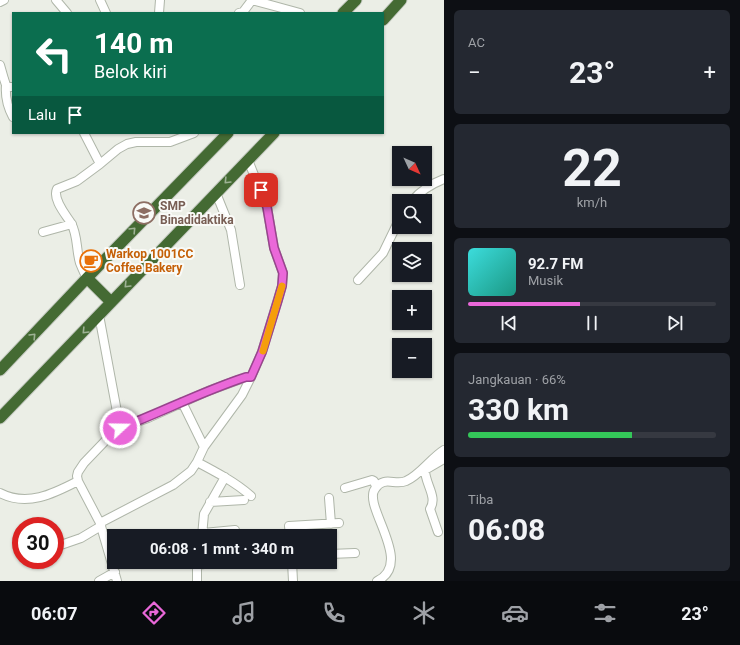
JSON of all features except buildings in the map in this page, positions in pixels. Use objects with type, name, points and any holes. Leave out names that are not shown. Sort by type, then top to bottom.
[{"type":"highway","points":[[344,12],[356,0]]},
{"type":"highway","points":[[384,19],[401,0]]},
{"type":"highway","points":[[0,370],[227,134]]},
{"type":"highway","points":[[0,418],[273,134]]},
{"type":"highway","points":[[87,278],[111,302]]},
{"type":"street","points":[[0,2],[4,0]]},
{"type":"street","points":[[56,0],[65,12]]},
{"type":"street","points":[[100,0],[106,12]]},
{"type":"street","points":[[159,12],[160,0]]},
{"type":"street","points":[[243,12],[252,0],[296,12]]},
{"type":"street","points":[[0,65],[10,86],[6,96],[8,108],[12,115]]},
{"type":"street","points":[[85,134],[100,164]]},
{"type":"street","points":[[87,278],[80,263],[77,242],[72,224],[62,210],[55,191],[86,176],[118,149],[127,144],[136,142],[170,142],[191,134]]},
{"type":"street","points":[[64,545],[81,538],[100,524],[138,502],[173,485],[191,471],[204,447],[238,400],[251,377],[262,352],[278,300],[282,286],[283,273],[274,248],[267,207],[248,160]]},
{"type":"street","points":[[417,194],[430,184],[444,178]]},
{"type":"street","points":[[216,193],[231,230],[240,285]]},
{"type":"street","points":[[43,232],[72,224]]},
{"type":"street","points":[[358,280],[382,253],[392,234]]},
{"type":"street","points":[[99,316],[120,428]]},
{"type":"street","points":[[117,581],[100,524],[78,481],[77,476],[84,463],[120,428],[148,418],[182,402],[238,380],[251,377]]},
{"type":"street","points":[[182,402],[204,447]]},
{"type":"street","points":[[377,581],[388,571],[390,557],[388,540],[372,494],[376,487],[386,481],[401,482],[408,480],[444,450]]},
{"type":"street","points":[[438,532],[430,509],[433,500],[425,476],[426,470],[444,459]]},
{"type":"street","points":[[197,462],[238,485],[248,498],[210,502]]},
{"type":"street","points":[[202,529],[204,514],[224,477]]},
{"type":"street","points":[[345,488],[372,480],[376,487]]},
{"type":"street","points":[[0,493],[13,499],[20,500],[46,496],[78,481]]},
{"type":"street","points":[[289,529],[289,526],[335,523],[329,498]]},
{"type":"street","points":[[337,554],[355,553]]},
{"type":"street","points":[[196,569],[197,581]]},
{"type":"street","points":[[292,569],[293,581]]},
{"type":"street","points":[[99,581],[115,572]]},
{"type":"slow traffic","points":[[263,351],[282,286]]},
{"type":"place","name":"SMP Binadidaktika","points":[[144,213]]},
{"type":"place","name":"Warkop 1001CC Coffee Bakery","points":[[91,261]]},
{"type":"route","points":[[120,428],[148,418],[208,391],[246,377],[251,377],[262,352],[271,323],[282,286],[283,273],[274,248],[270,220],[261,190]]}]
